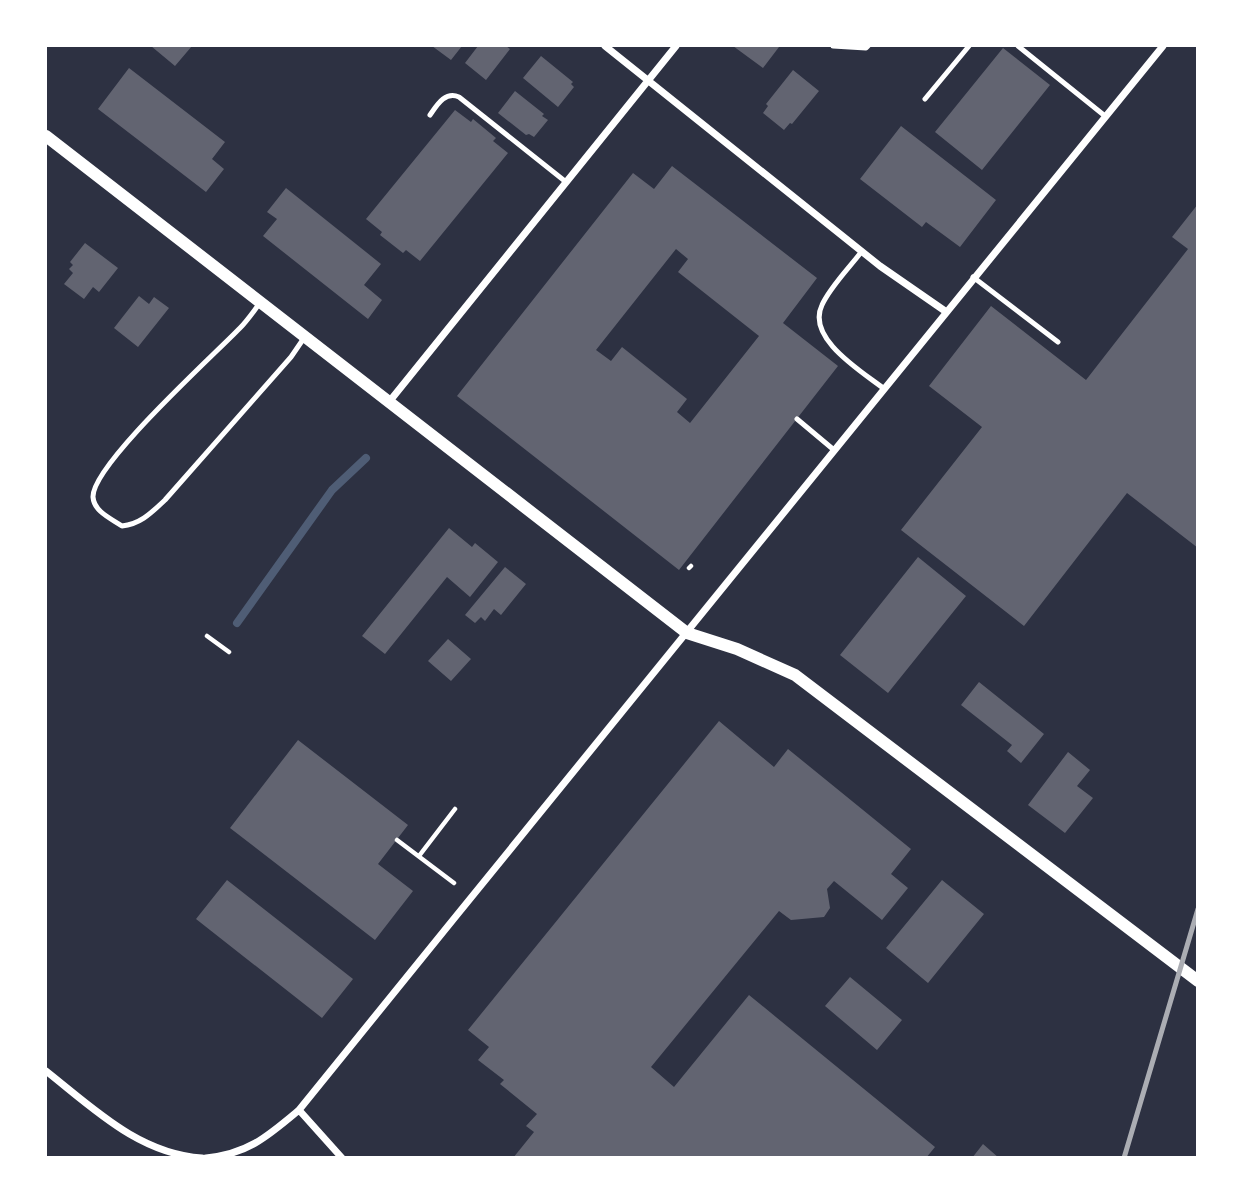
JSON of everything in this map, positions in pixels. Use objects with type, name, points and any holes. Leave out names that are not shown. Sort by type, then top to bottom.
[{"type":"street","points":[[605,46],[862,251],[945,311]]},
{"type":"street","points":[[388,403],[676,46]]},
{"type":"street","points":[[46,1072],[117,1127],[149,1146],[184,1156],[224,1156],[251,1147],[299,1110],[945,311],[1163,46]]},
{"type":"street","points":[[46,136],[687,633],[737,649],[795,675],[1198,981]]},
{"type":"street","points":[[299,1110],[342,1157]]},
{"type":"lane","points":[[833,46],[868,46]]},
{"type":"lane","points":[[925,99],[969,46]]},
{"type":"lane","points":[[1018,46],[1105,116]]},
{"type":"lane","points":[[430,115],[447,97],[459,97],[566,182]]},
{"type":"lane","points":[[862,251],[822,305],[818,318],[824,336],[834,348],[883,388]]},
{"type":"lane","points":[[973,277],[1058,342]]},
{"type":"lane","points":[[260,303],[240,328],[113,458],[96,483],[94,491],[93,500],[100,511],[122,526],[134,525],[146,518],[174,490],[304,338]]},
{"type":"lane","points":[[797,419],[834,450]]},
{"type":"path","points":[[207,636],[229,652]]},
{"type":"path","points":[[419,856],[455,809]]},
{"type":"path","points":[[397,840],[454,883]]},
{"type":"building","points":[[151,46],[192,46],[175,66]]},
{"type":"building","points":[[432,46],[462,46],[451,60]]},
{"type":"building","points":[[478,46],[506,46],[510,49],[486,80],[465,63]]},
{"type":"building","points":[[733,46],[776,46],[779,47],[763,68]]},
{"type":"building","points":[[1003,48],[1050,85],[982,170],[935,132]]},
{"type":"building","points":[[541,56],[573,82],[571,84],[574,87],[558,107],[523,78]]},
{"type":"building","points":[[129,68],[225,142],[212,159],[224,169],[206,192],[98,109]]},
{"type":"building","points":[[793,70],[819,91],[784,130],[763,113],[768,106],[766,104]]},
{"type":"building","points":[[515,91],[548,120],[534,137],[526,135],[498,113]]},
{"type":"building","points":[[455,110],[471,122],[473,119],[496,138],[493,141],[508,153],[420,261],[406,250],[403,253],[380,235],[382,232],[366,219]]},
{"type":"building","points":[[901,126],[996,200],[960,247],[926,222],[922,227],[860,179]]},
{"type":"building","points":[[672,166],[817,278],[783,323],[838,366],[679,570],[457,396],[633,173],[654,189]],"holes":[[[676,249],[688,259],[678,272],[759,336],[690,423],[677,412],[687,399],[622,347],[611,361],[596,350]]]},
{"type":"building","points":[[286,188],[381,264],[364,285],[382,300],[368,319],[263,236],[277,219],[267,212]]},
{"type":"building","points":[[1198,204],[1198,548],[1127,493],[1024,626],[901,530],[982,427],[929,386],[991,306],[1086,380],[1188,249],[1172,237]]},
{"type":"building","points":[[85,243],[118,268],[99,292],[93,287],[84,299],[64,284],[73,273],[69,269],[73,265],[70,262]]},
{"type":"building","points":[[139,296],[149,304],[154,297],[169,308],[138,347],[114,328]]},
{"type":"building","points":[[449,528],[472,547],[475,543],[498,562],[470,597],[447,577],[385,654],[362,636]]},
{"type":"building","points":[[918,557],[966,596],[888,693],[840,655]]},
{"type":"building","points":[[505,567],[526,584],[501,615],[494,609],[485,621],[481,617],[475,623],[465,615]]},
{"type":"building","points":[[448,639],[471,659],[451,681],[428,661]]},
{"type":"building","points":[[979,682],[1044,734],[1021,763],[1007,751],[1012,745],[961,705]]},
{"type":"building","points":[[719,721],[774,767],[788,749],[911,849],[891,874],[908,888],[882,920],[834,881],[827,889],[830,908],[824,917],[791,920],[779,911],[651,1067],[674,1087],[749,995],[935,1147],[926,1158],[513,1158],[534,1132],[526,1126],[537,1114],[500,1084],[504,1080],[478,1060],[489,1047],[468,1030]]},
{"type":"building","points":[[298,740],[408,825],[378,864],[413,891],[375,940],[230,828]]},
{"type":"building","points":[[1068,752],[1090,770],[1077,786],[1093,798],[1065,833],[1028,805]]},
{"type":"building","points":[[227,880],[353,979],[322,1018],[196,919]]},
{"type":"building","points":[[942,880],[984,914],[928,983],[886,948]]},
{"type":"building","points":[[850,977],[902,1020],[877,1050],[825,1006]]},
{"type":"building","points":[[983,1144],[999,1158],[972,1158]]},
{"type":"waterway","points":[[237,623],[332,490],[366,458]]},
{"type":"railway","points":[[1124,1158],[1198,909]]}]
